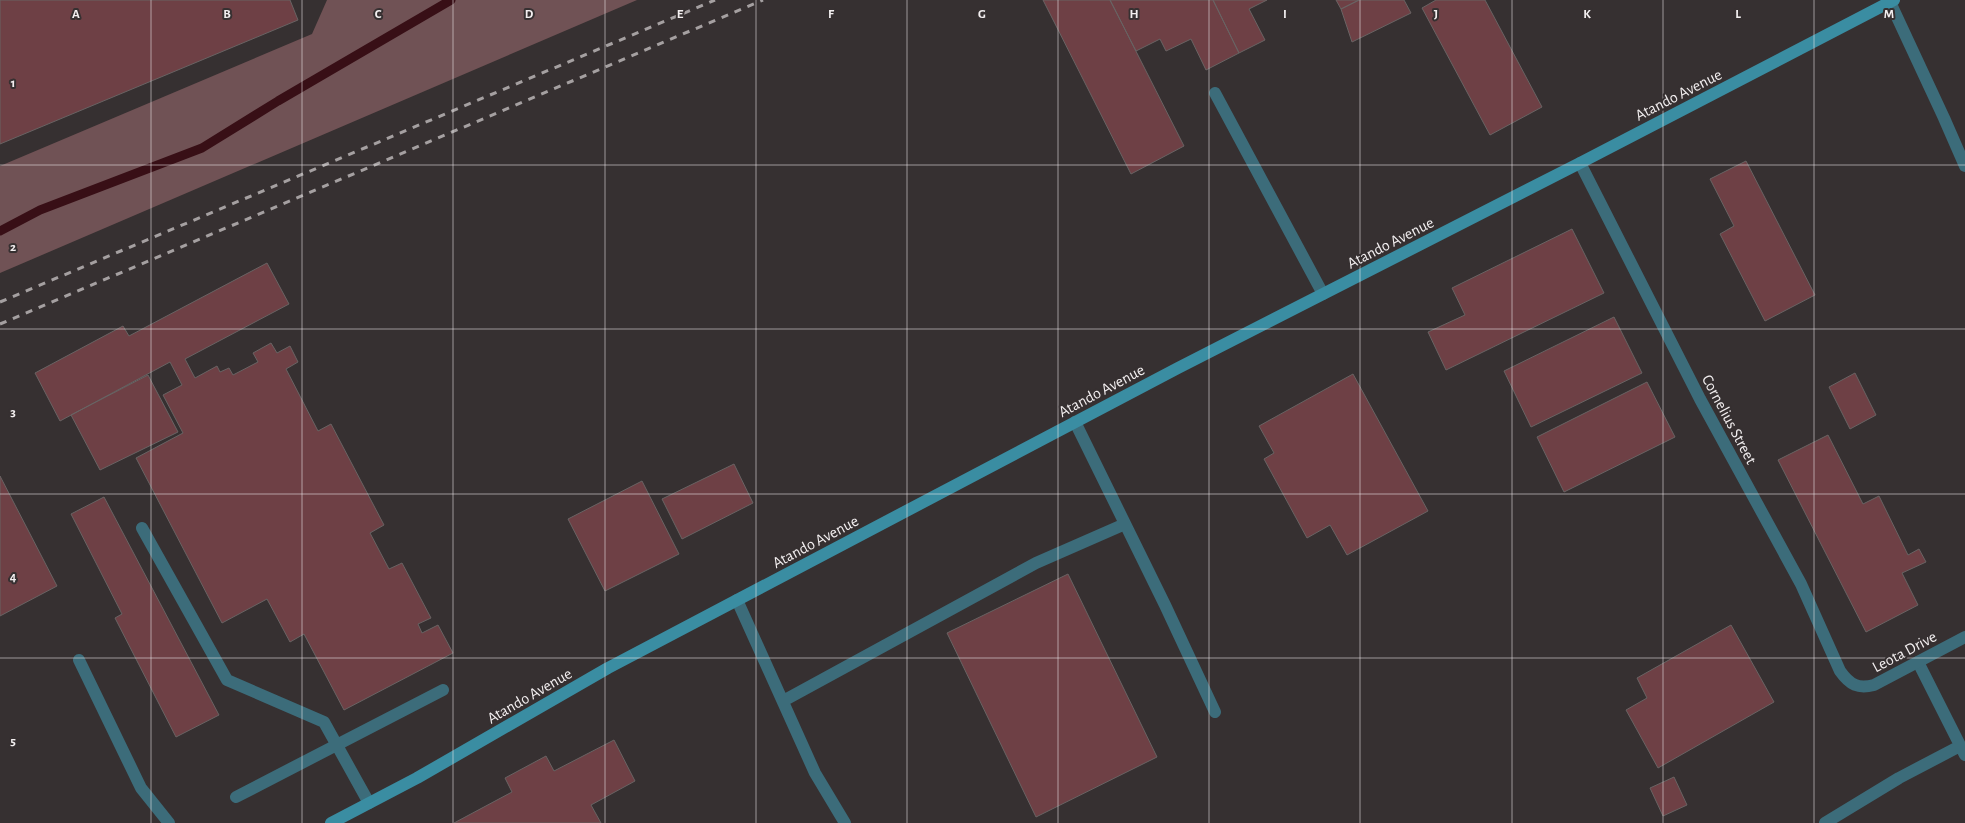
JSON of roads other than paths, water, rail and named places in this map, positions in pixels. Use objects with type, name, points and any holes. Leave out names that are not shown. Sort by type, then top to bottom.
[{"type":"main road","name":"Atando Avenue","points":[[331,823],[417,778],[608,668],[1074,422],[1580,163],[1892,1]]},
{"type":"street","points":[[1892,1],[1965,166]]},
{"type":"street","points":[[1215,93],[1323,294]]},
{"type":"street","name":"Cornelius Street","points":[[1580,163],[1700,399],[1801,584],[1840,671],[1848,682],[1856,686]]},
{"type":"street","points":[[1074,422],[1184,645],[1215,712]]},
{"type":"street","points":[[782,701],[1036,562],[1125,524]]},
{"type":"street","points":[[142,528],[227,680],[324,722],[369,803]]},
{"type":"street","points":[[737,600],[815,773],[845,823]]},
{"type":"street","name":"Leota Drive","points":[[1856,686],[1865,688],[1874,685],[1965,637]]},
{"type":"street","points":[[79,660],[141,788],[169,823]]},
{"type":"street","points":[[1825,823],[1899,778],[1963,751],[1918,662]]},
{"type":"street","points":[[236,797],[443,690]]},
{"type":"waterway","points":[[0,231],[40,210],[202,148],[278,101],[451,0]]},
{"type":"railway","points":[[0,302],[715,0]]},
{"type":"railway","points":[[0,324],[763,0]]}]
